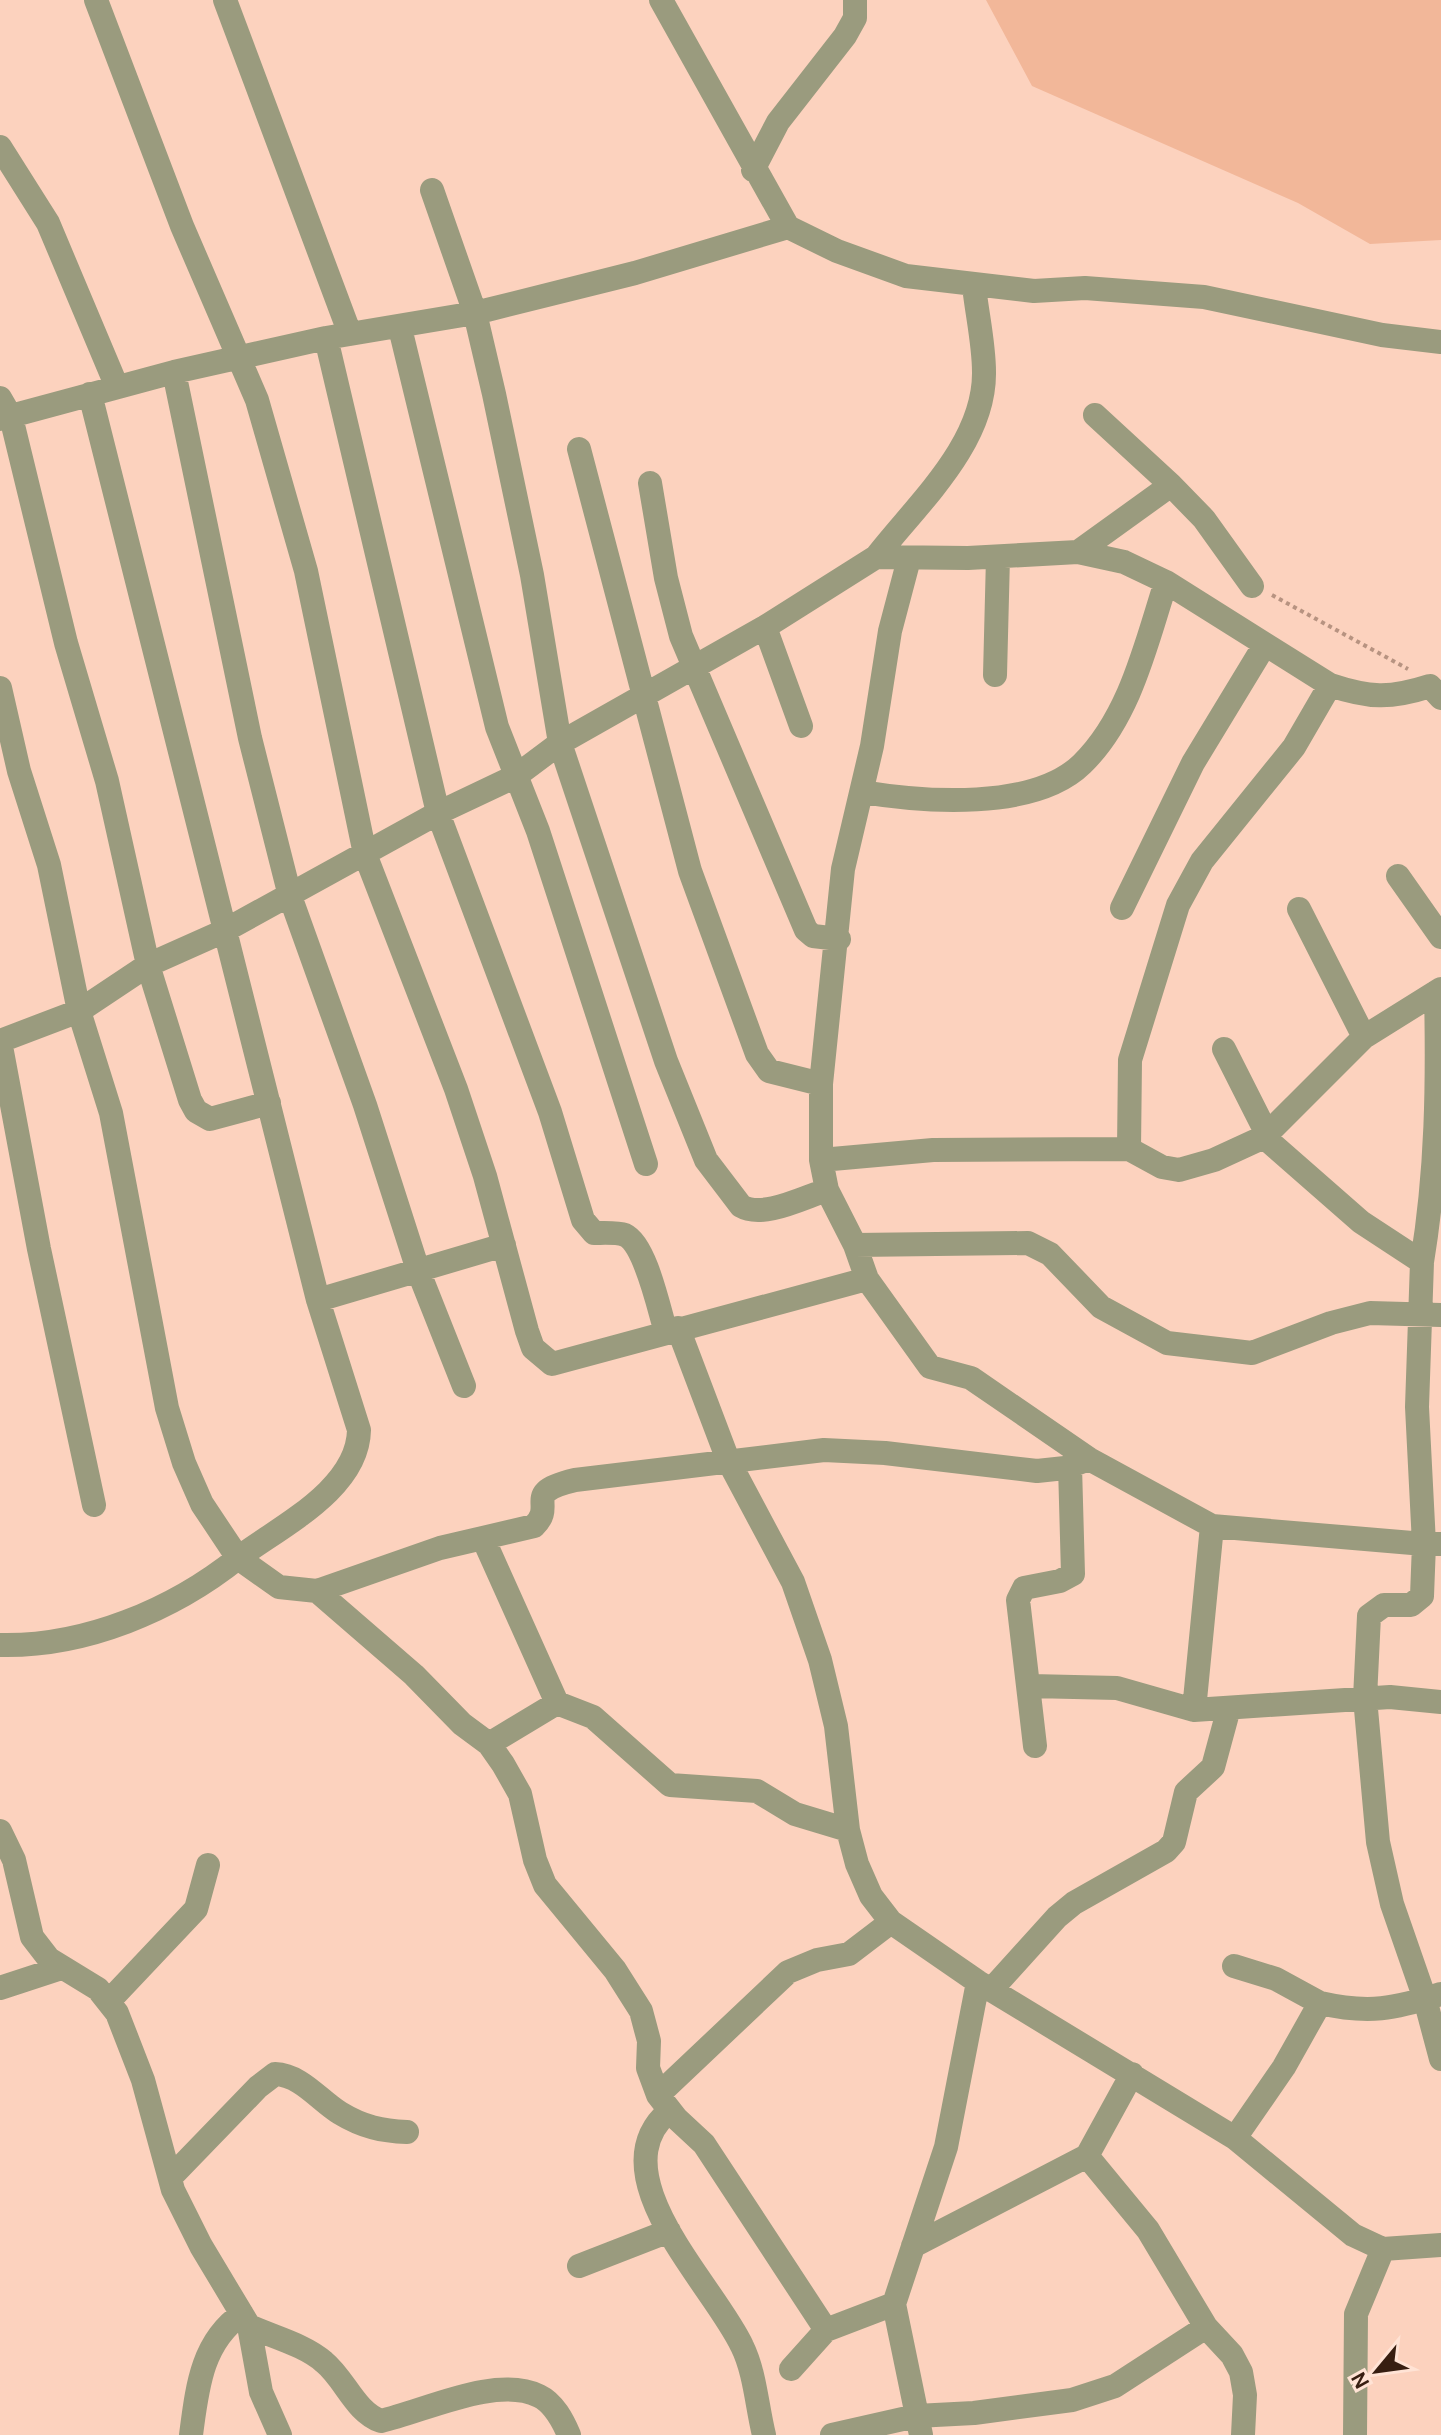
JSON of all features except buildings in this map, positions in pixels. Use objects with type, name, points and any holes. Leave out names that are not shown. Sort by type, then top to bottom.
[{"type":"street","points":[[96,0],[182,226],[242,358],[276,462],[306,571],[365,854],[434,1026],[485,1176],[527,1331],[541,1358],[552,1364],[567,1361],[867,1279]]},
{"type":"street","points":[[225,0],[338,336],[438,813],[550,1112],[583,1220],[594,1233],[621,1234],[632,1241],[646,1266],[728,1460],[793,1582],[820,1660],[836,1726],[848,1830],[857,1864],[871,1896],[891,1922],[984,1986],[1235,2138],[1353,2235],[1383,2249],[1441,2245]]},
{"type":"street","points":[[661,0],[753,170],[788,227],[837,251],[906,276],[1034,291],[1148,291],[1204,297],[1382,335],[1441,342]]},
{"type":"street","points":[[753,170],[778,122],[845,36],[855,18],[855,0]]},
{"type":"street","points":[[0,147],[48,223],[117,387]]},
{"type":"street","points":[[432,190],[475,313],[532,575],[560,743],[666,1061],[706,1160],[729,1195],[748,1210],[763,1210],[827,1190]]},
{"type":"street","points":[[269,1103],[210,1119],[196,1111],[148,965],[107,781],[66,643],[4,411],[338,336],[475,313],[635,273],[788,227]]},
{"type":"street","points":[[94,1505],[39,1249],[0,1041],[79,1011],[148,965],[222,932],[438,813],[516,776],[560,743],[765,627],[876,557],[952,461],[970,432],[984,374],[974,286]]},
{"type":"street","points":[[400,328],[497,727],[538,831],[646,1164]]},
{"type":"street","points":[[174,372],[250,738],[290,896],[365,1105],[418,1270],[464,1386]]},
{"type":"street","points":[[0,1645],[63,1638],[165,1608],[339,1483],[359,1450],[359,1430],[318,1300],[222,932],[90,394]]},
{"type":"street","points":[[1095,415],[1204,519],[1252,586]]},
{"type":"street","points":[[579,449],[690,871],[757,1054],[769,1071],[821,1084]]},
{"type":"street","points":[[650,483],[676,619],[695,667],[806,930],[813,936],[839,939]]},
{"type":"street","points":[[1078,552],[1171,485]]},
{"type":"street","points":[[876,557],[998,557],[1078,552],[1124,562],[1166,582],[1330,685],[1360,696],[1387,696],[1433,688]]},
{"type":"street","points":[[995,675],[998,557]]},
{"type":"street","points":[[909,559],[890,631],[862,792],[843,869],[839,939],[821,1084],[821,1160],[827,1190],[855,1245],[867,1279],[930,1367],[971,1378],[1080,1462],[1212,1526],[1433,1544]]},
{"type":"street","points":[[862,792],[897,797],[959,799],[1033,790],[1069,775],[1090,754],[1123,704],[1166,582]]},
{"type":"street","points":[[765,627],[801,726]]},
{"type":"street","points":[[1122,908],[1193,763],[1264,646]]},
{"type":"street","points":[[1129,1149],[1130,1060],[1178,905],[1202,861],[1294,747],[1330,685]]},
{"type":"street","points":[[0,688],[19,771],[49,865],[79,1011],[111,1113],[167,1408],[184,1463],[202,1504],[238,1558],[279,1587],[317,1591],[440,1548],[534,1526],[540,1519],[542,1495],[556,1485],[728,1460],[824,1450],[885,1453],[1037,1471],[1080,1462]]},
{"type":"street","points":[[1398,876],[1441,937]]},
{"type":"street","points":[[1299,909],[1364,1037]]},
{"type":"street","points":[[821,1160],[933,1150],[1129,1149],[1162,1167],[1179,1170],[1214,1160],[1266,1136],[1364,1037],[1438,990]]},
{"type":"street","points":[[1438,990],[1438,1163],[1422,1262],[1430,1316],[1419,1466],[1433,1544],[1422,1596],[1411,1605],[1384,1605],[1369,1616],[1365,1698],[1378,1842],[1392,1904],[1433,1996],[1441,2059]]},
{"type":"street","points":[[1224,1049],[1266,1136],[1361,1222],[1422,1262]]},
{"type":"street","points":[[855,1245],[1010,1243],[1044,1248],[1101,1307],[1167,1343],[1215,1351],[1252,1353],[1331,1323],[1370,1313],[1430,1316]]},
{"type":"street","points":[[318,1300],[504,1245]]},
{"type":"street","points":[[1035,1746],[1031,1686],[1018,1600],[1024,1588],[1060,1581],[1073,1574],[1080,1462]]},
{"type":"street","points":[[1194,1710],[1212,1526]]},
{"type":"street","points":[[483,1538],[557,1703],[593,1717],[670,1785],[757,1791],[795,1814],[848,1830]]},
{"type":"street","points":[[317,1591],[414,1675],[462,1724],[489,1744],[520,1794],[535,1860],[545,1885],[615,1970],[641,2011],[649,2041],[648,2068],[664,2103],[704,2144],[826,2330]]},
{"type":"street","points":[[1031,1686],[1117,1688],[1194,1710],[1365,1698],[1441,1702]]},
{"type":"street","points":[[489,1744],[557,1703]]},
{"type":"street","points":[[918,2425],[894,2304],[935,2188],[984,1986],[1074,1903],[1166,1851],[1174,1842],[1186,1792],[1213,1767],[1229,1708]]},
{"type":"street","points":[[0,1831],[14,1860],[32,1937],[61,1968],[81,1977],[110,2000],[143,2080],[170,2178],[201,2246],[246,2320],[261,2392],[280,2435]]},
{"type":"street","points":[[110,2000],[196,1909],[208,1865]]},
{"type":"street","points":[[764,2435],[744,2350],[669,2231],[643,2160],[664,2103],[788,1972],[803,1964],[860,1948],[891,1922]]},
{"type":"street","points":[[1234,1966],[1276,1979],[1320,2003],[1357,2012],[1433,1996]]},
{"type":"street","points":[[0,1988],[61,1968]]},
{"type":"street","points":[[1235,2138],[1284,2067],[1320,2003]]},
{"type":"street","points":[[170,2178],[258,2087],[275,2074],[297,2080],[340,2113],[363,2125],[378,2131],[407,2132]]},
{"type":"street","points":[[913,2246],[1087,2156],[1132,2074]]},
{"type":"street","points":[[1087,2156],[1148,2230],[1206,2327],[1232,2355],[1241,2372],[1245,2395],[1243,2435]]},
{"type":"street","points":[[579,2266],[669,2231]]},
{"type":"street","points":[[1355,2435],[1356,2314],[1383,2249]]},
{"type":"street","points":[[791,2369],[826,2330],[894,2304]]},
{"type":"street","points":[[191,2435],[203,2365],[217,2338],[246,2320]]},
{"type":"street","points":[[246,2320],[321,2359],[344,2380],[369,2417],[381,2421],[490,2390],[517,2390],[541,2396],[560,2415],[569,2435]]},
{"type":"street","points":[[832,2435],[918,2425],[974,2413],[1072,2400],[1115,2386],[1206,2327]]},
{"type":"path","points":[[1252,586],[1408,668],[1433,688]]},
{"type":"shaded area","points":[[986,0],[1441,0],[1441,240],[1370,244],[1298,203],[1032,86]]}]
